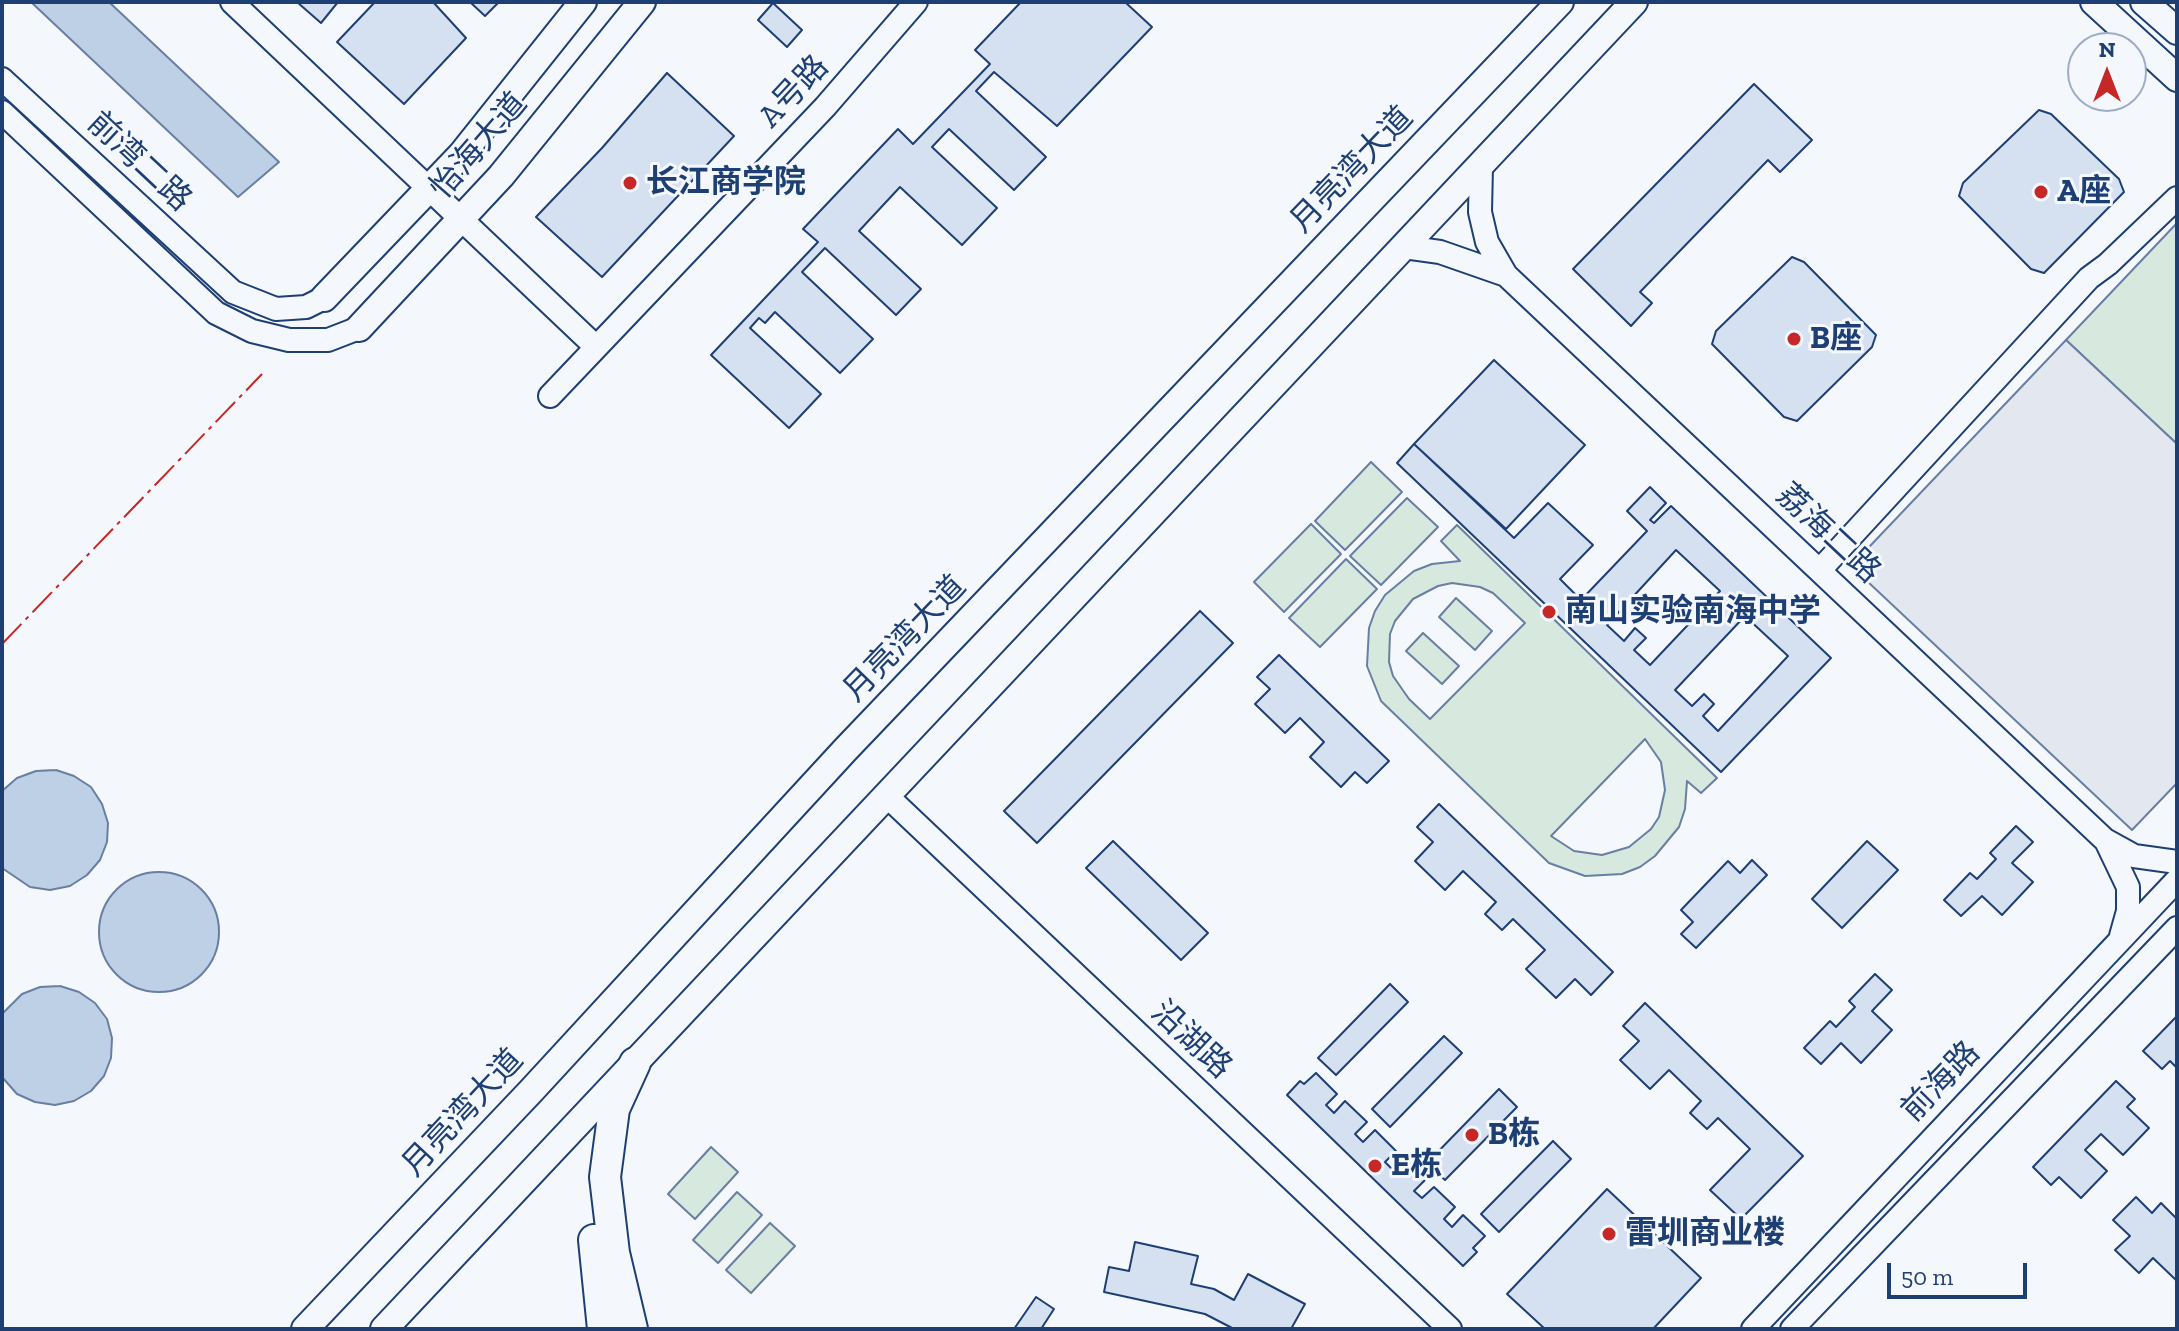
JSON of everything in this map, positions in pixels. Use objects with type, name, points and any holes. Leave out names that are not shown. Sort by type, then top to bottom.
[{"type":"highway","points":[[603,1329],[594,1241],[597,1191],[614,1109],[635,1063]]},
{"type":"highway","points":[[605,1155],[606,1196],[614,1253],[632,1329]]},
{"type":"main road","name":"怡海大道","points":[[324,298],[430,190],[583,2]]},
{"type":"main road","name":"怡海大道","points":[[359,328],[528,144],[642,2]]},
{"type":"main road","name":"月亮湾大道","points":[[305,1329],[531,1091],[846,749],[1560,2]]},
{"type":"main road","points":[[384,1329],[1634,2]]},
{"type":"main road","points":[[2094,2],[2177,78]]},
{"type":"main road","points":[[2144,2],[2177,31]]},
{"type":"street","points":[[232,2],[595,346]]},
{"type":"street","name":"A号路","points":[[550,396],[825,107],[916,2]]},
{"type":"street","name":"前湾二路","points":[[2,79],[233,292],[276,309],[306,307],[324,298]]},
{"type":"street","name":"前湾二路","points":[[2,112],[216,313],[252,331],[289,340],[328,340],[359,328]]},
{"type":"street","name":"荔海二路","points":[[1481,166],[1480,212],[1487,242],[1506,275],[2105,840],[2134,856],[2177,862]]},
{"type":"street","points":[[1820,570],[2089,278],[2108,264],[2177,198]]},
{"type":"street","name":"荔海二路","points":[[1404,247],[1440,252],[1506,275]]},
{"type":"street","name":"沿湖路","points":[[888,797],[1450,1329]]},
{"type":"street","name":"荔海二路","points":[[2105,840],[2128,887],[2128,911],[2119,942]]},
{"type":"street","name":"前海路","points":[[1753,1329],[2177,880]]},
{"type":"street","name":"前海路","points":[[1792,1329],[2177,928]]},
{"type":"shaded area","points":[[2177,223],[2177,444],[2066,340]]},
{"type":"shaded area","points":[[2066,340],[2177,444],[2177,783],[2132,830],[1851,566]]},
{"type":"shaded area","points":[[1371,462],[1402,492],[1345,550],[1315,521]]},
{"type":"shaded area","points":[[1407,498],[1438,527],[1381,585],[1350,556]]},
{"type":"shaded area","points":[[1311,524],[1341,554],[1284,612],[1254,582]]},
{"type":"shaded area","points":[[1457,525],[1717,778],[1701,793],[1687,781],[1685,809],[1679,827],[1655,856],[1640,867],[1622,874],[1585,876],[1549,863],[1381,701],[1367,666],[1369,628],[1375,611],[1385,595],[1414,571],[1432,564],[1460,561],[1441,541]],"holes":[[[1452,583],[1480,587],[1493,593],[1525,623],[1430,719],[1409,699],[1393,676],[1389,662],[1390,634],[1395,621],[1413,599],[1438,586]],[[1645,739],[1661,762],[1665,790],[1659,817],[1651,829],[1629,847],[1602,855],[1574,851],[1551,836]]]},
{"type":"shaded area","points":[[1346,559],[1377,589],[1320,647],[1289,618]]},
{"type":"shaded area","points":[[1456,598],[1492,631],[1475,650],[1439,617]]},
{"type":"shaded area","points":[[1423,633],[1459,666],[1442,684],[1406,651]]},
{"type":"shaded area","points":[[711,1147],[738,1172],[695,1219],[668,1194]]},
{"type":"shaded area","points":[[737,1192],[762,1215],[718,1263],[693,1240]]},
{"type":"shaded area","points":[[770,1223],[795,1246],[751,1293],[726,1270]]},
{"type":"water","points":[[31,2],[109,2],[279,162],[238,197]]},
{"type":"water","points":[[56,770],[74,776],[91,787],[102,804],[108,823],[107,842],[100,860],[87,875],[70,886],[50,890],[30,887],[2,868],[2,791],[17,778],[36,771]]},
{"type":"water","points":[[159,872],[182,877],[201,890],[214,909],[219,932],[214,955],[201,974],[182,987],[159,992],[136,987],[117,974],[104,955],[99,932],[104,909],[117,890],[136,877]]},
{"type":"water","points":[[60,986],[79,992],[95,1003],[107,1019],[112,1038],[111,1058],[104,1076],[91,1091],[74,1101],[55,1105],[35,1102],[17,1094],[2,1077],[2,1014],[22,994],[40,987]]},
{"type":"building","points":[[297,2],[338,2],[321,23]]},
{"type":"building","points":[[375,2],[433,2],[466,38],[404,104],[337,42]]},
{"type":"building","points":[[470,2],[499,2],[485,16]]},
{"type":"building","points":[[1021,2],[1125,2],[1152,27],[1057,126],[994,72],[976,91],[1046,157],[1014,190],[949,129],[932,147],[997,208],[962,245],[900,187],[859,231],[921,289],[896,315],[825,248],[802,272],[873,339],[840,373],[775,312],[765,323],[759,318],[750,328],[821,394],[789,428],[711,355],[818,242],[803,229],[898,129],[913,144],[990,64],[975,50]]},
{"type":"building","points":[[773,3],[802,30],[787,47],[758,20]]},
{"type":"building","name":"长江商学院","points":[[667,73],[734,136],[602,277],[536,217]]},
{"type":"building","points":[[1754,84],[1812,140],[1780,172],[1768,160],[1640,292],[1652,303],[1631,326],[1573,269]]},
{"type":"building","name":"A座","points":[[2039,110],[2051,114],[2119,179],[2124,192],[2044,273],[2031,269],[1959,196],[1963,183]]},
{"type":"building","name":"B座","points":[[1792,257],[1804,262],[1876,335],[1872,347],[1797,421],[1784,417],[1712,344],[1716,331]]},
{"type":"building","points":[[1494,360],[1585,445],[1506,529],[1414,444]]},
{"type":"building","points":[[1414,444],[1514,538],[1548,503],[1593,545],[1560,579],[1581,600],[1647,531],[1627,511],[1650,487],[1666,503],[1650,520],[1654,523],[1671,506],[1831,658],[1721,772],[1397,463]],"holes":[[[1676,550],[1720,591],[1650,665],[1634,650],[1646,638],[1635,628],[1624,641],[1607,625]],[[1745,616],[1788,656],[1718,731],[1703,716],[1714,704],[1704,694],[1692,706],[1675,690]]]},
{"type":"building","points":[[1200,611],[1233,643],[1037,843],[1004,811]]},
{"type":"building","points":[[1279,655],[1389,761],[1367,783],[1355,772],[1341,787],[1310,757],[1324,742],[1300,718],[1285,733],[1255,704],[1270,689],[1257,677]]},
{"type":"building","points":[[1439,804],[1613,972],[1591,995],[1575,979],[1556,998],[1526,969],[1545,950],[1513,919],[1502,930],[1485,914],[1496,902],[1463,871],[1445,890],[1415,861],[1433,842],[1417,827]]},
{"type":"building","points":[[2016,826],[2033,842],[2012,863],[2033,882],[2002,915],[1982,896],[1961,916],[1944,900],[1970,873],[1977,879],[1996,859],[1990,853]]},
{"type":"building","points":[[1113,841],[1208,933],[1181,960],[1086,868]]},
{"type":"building","points":[[1867,841],[1898,870],[1842,928],[1812,899]]},
{"type":"building","points":[[1752,860],[1767,875],[1696,948],[1681,934],[1693,922],[1681,910],[1728,861],[1740,873]]},
{"type":"building","points":[[1875,974],[1892,990],[1872,1011],[1892,1030],[1861,1063],[1841,1043],[1821,1064],[1804,1048],[1830,1021],[1836,1027],[1855,1007],[1849,1001]]},
{"type":"building","points":[[1390,984],[1408,1002],[1336,1075],[1318,1058]]},
{"type":"building","points":[[1645,1003],[1803,1156],[1741,1219],[1710,1190],[1750,1149],[1718,1118],[1707,1129],[1690,1113],[1701,1101],[1669,1070],[1650,1089],[1620,1060],[1639,1041],[1623,1026]]},
{"type":"building","points":[[2177,1016],[2177,1068],[2170,1061],[2162,1069],[2143,1051]]},
{"type":"building","points":[[1444,1036],[1462,1053],[1390,1127],[1372,1109]]},
{"type":"building","name":"E栋","points":[[1316,1073],[1337,1094],[1326,1105],[1334,1113],[1345,1101],[1367,1122],[1355,1134],[1363,1142],[1375,1130],[1396,1151],[1385,1162],[1393,1170],[1404,1158],[1426,1179],[1414,1191],[1422,1198],[1434,1187],[1455,1207],[1444,1219],[1452,1227],[1463,1215],[1485,1236],[1473,1248],[1477,1252],[1463,1266],[1287,1095],[1300,1081],[1304,1084]]},
{"type":"building","points":[[2116,1081],[2135,1099],[2127,1107],[2149,1128],[2123,1155],[2101,1134],[2085,1150],[2107,1171],[2081,1198],[2059,1177],[2051,1185],[2033,1167]]},
{"type":"building","name":"B栋","points":[[1499,1089],[1517,1107],[1445,1180],[1427,1163]]},
{"type":"building","points":[[1553,1141],[1571,1159],[1499,1232],[1481,1214]]},
{"type":"building","name":"雷圳商业楼","points":[[1607,1189],[1701,1278],[1653,1329],[1545,1329],[1507,1294]]},
{"type":"building","points":[[2136,1197],[2152,1213],[2161,1203],[2177,1219],[2177,1281],[2153,1258],[2139,1273],[2115,1250],[2130,1236],[2113,1220]]},
{"type":"building","points":[[1135,1242],[1198,1256],[1191,1284],[1214,1289],[1234,1300],[1248,1274],[1305,1304],[1291,1329],[1234,1329],[1205,1314],[1104,1292],[1109,1267],[1129,1271]]},
{"type":"building","points":[[1036,1297],[1054,1309],[1041,1329],[1014,1329]]},
{"type":"power","points":[[2,644],[262,374]]},
{"type":"place","name":"长江商学院","points":[[630,183]]},
{"type":"place","name":"A座","points":[[2041,192]]},
{"type":"place","name":"B座","points":[[1794,339]]},
{"type":"place","name":"南山实验南海中学","points":[[1549,612]]},
{"type":"place","name":"B栋","points":[[1472,1135]]},
{"type":"place","name":"E栋","points":[[1375,1166]]},
{"type":"place","name":"雷圳商业楼","points":[[1609,1234]]}]
